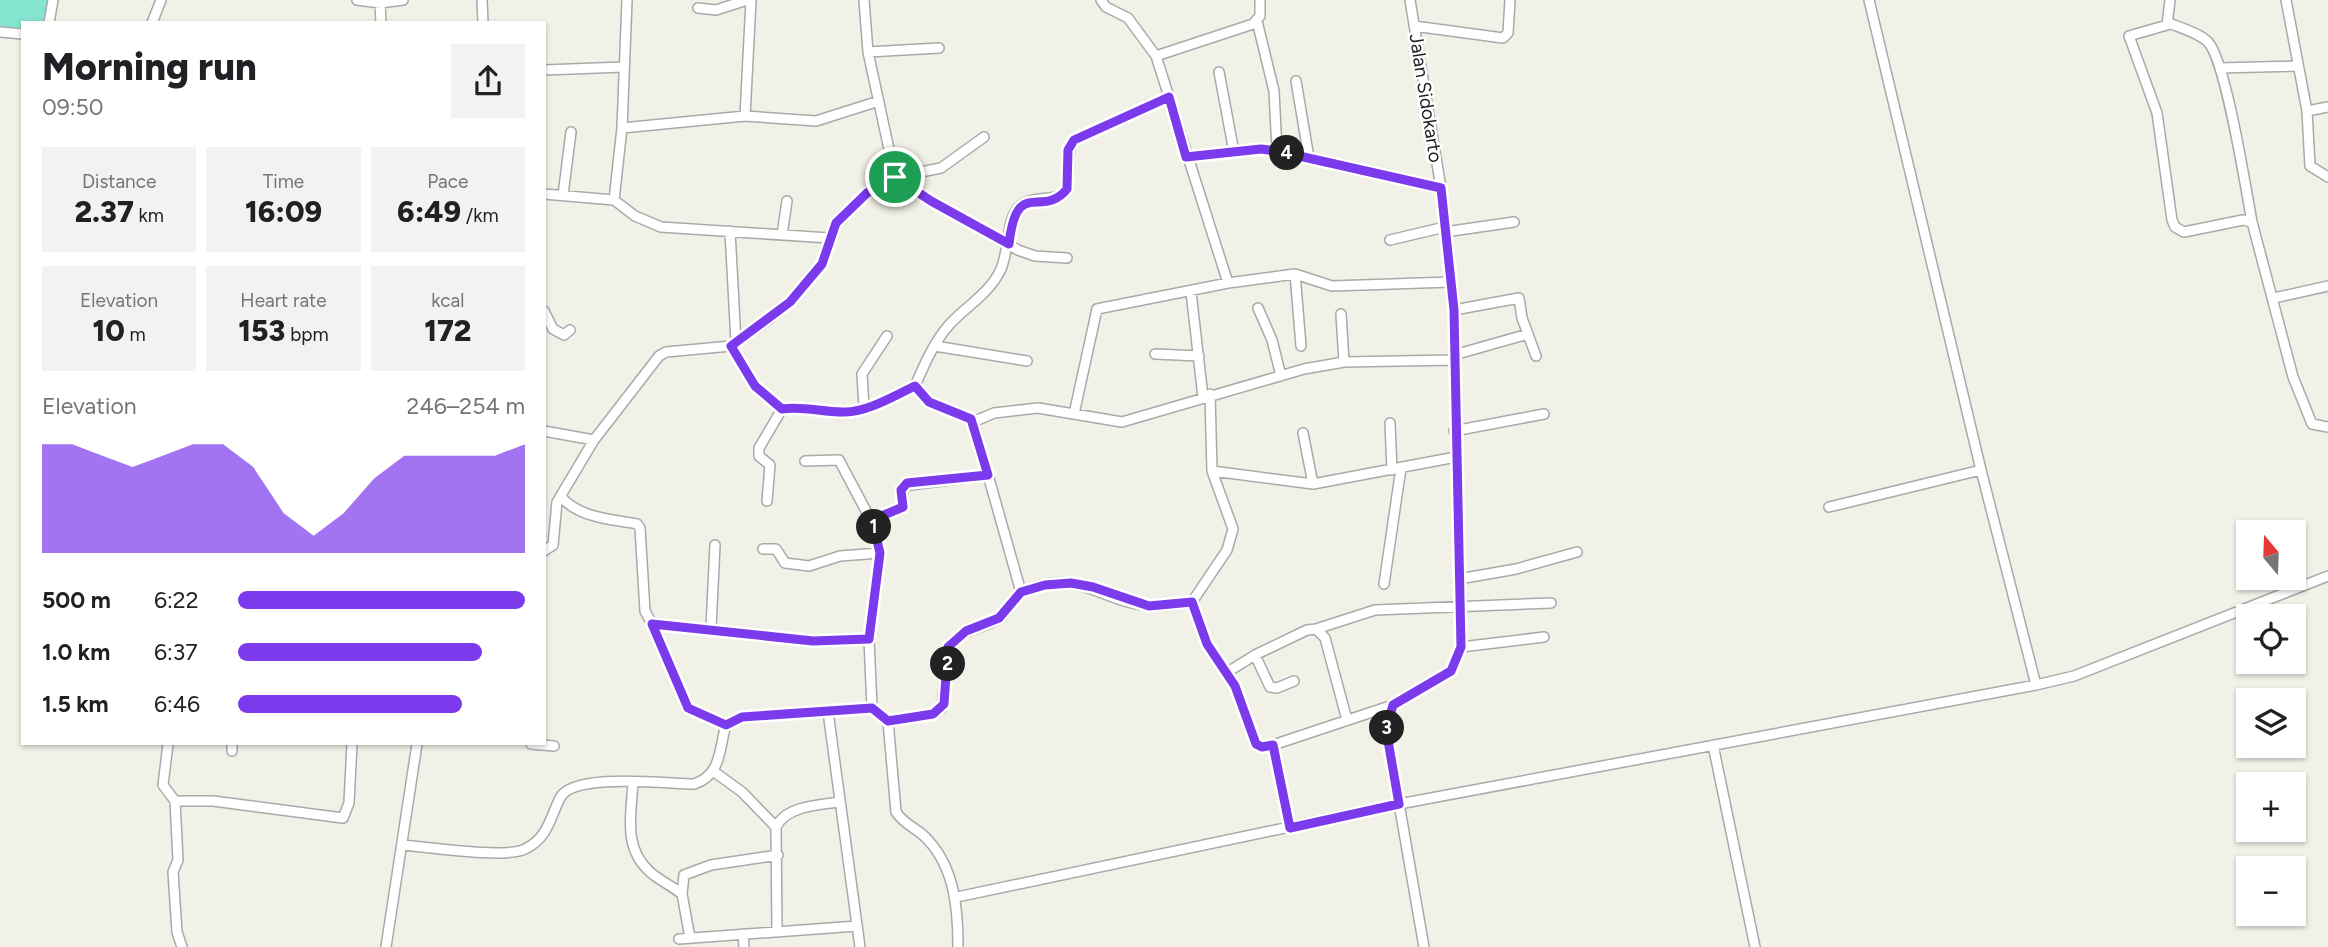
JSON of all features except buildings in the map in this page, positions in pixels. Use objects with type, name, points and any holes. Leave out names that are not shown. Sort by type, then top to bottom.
[{"type":"street","points":[[48,21],[53,0]]},
{"type":"street","points":[[153,21],[161,0]]},
{"type":"street","points":[[358,0],[380,3],[403,0]]},
{"type":"street","points":[[482,0],[483,21]]},
{"type":"street","points":[[614,201],[622,128],[627,0]]},
{"type":"street","points":[[698,8],[716,10],[749,0],[745,116]]},
{"type":"street","points":[[864,0],[868,52],[895,177],[931,201],[1009,244],[1035,256],[1067,258]]},
{"type":"street","points":[[1101,0],[1106,7],[1120,11],[1128,18],[1156,56],[1228,283]]},
{"type":"street","points":[[1260,0],[1257,20],[1274,91],[1277,151]]},
{"type":"street","name":"Jalan Sidokarto","points":[[1410,0],[1441,188],[1454,310],[1454,431],[1461,647]]},
{"type":"street","points":[[1414,26],[1503,38],[1508,33],[1510,0]]},
{"type":"street","points":[[1869,0],[1981,470],[2036,685]]},
{"type":"street","points":[[2169,23],[2170,0]]},
{"type":"street","points":[[2286,0],[2306,111],[2310,166],[2328,177]]},
{"type":"street","points":[[380,3],[381,21]]},
{"type":"street","points":[[1156,56],[1257,20]]},
{"type":"street","points":[[2252,222],[2243,220],[2189,232],[2175,226],[2157,113],[2129,36],[2169,23],[2205,39],[2220,68],[2252,222],[2293,377],[2307,415],[2317,427],[2328,427]]},
{"type":"street","points":[[0,32],[21,34]]},
{"type":"street","points":[[868,52],[939,48]]},
{"type":"street","points":[[2220,68],[2298,66]]},
{"type":"street","points":[[546,70],[623,67]]},
{"type":"street","points":[[1219,72],[1234,152]]},
{"type":"street","points":[[1296,81],[1310,158]]},
{"type":"street","points":[[730,231],[734,344],[755,386],[782,409],[804,406],[842,412],[864,408],[915,386],[934,346],[949,326],[984,295],[1001,270],[1009,244],[1012,221],[1020,206],[1028,201],[1054,198],[1067,189],[1068,150],[1074,140],[1169,97]]},
{"type":"street","points":[[622,128],[745,116],[816,121],[879,101]]},
{"type":"street","points":[[2306,111],[2328,107]]},
{"type":"street","points":[[564,195],[571,132]]},
{"type":"street","points":[[546,550],[553,545],[557,502],[594,440],[662,354],[734,344],[782,308],[810,280],[825,256],[836,223],[867,193],[895,177],[942,168],[984,136]]},
{"type":"street","points":[[1186,157],[1277,151],[1441,188]]},
{"type":"street","points":[[546,194],[614,201],[635,216],[661,227],[829,238]]},
{"type":"street","points":[[782,234],[787,201]]},
{"type":"street","points":[[1390,240],[1514,222]]},
{"type":"street","points":[[1295,274],[1301,346]]},
{"type":"street","points":[[1074,414],[1097,309],[1228,283],[1295,274],[1332,286],[1451,282]]},
{"type":"street","points":[[2274,298],[2328,286]]},
{"type":"street","points":[[1191,292],[1206,396],[1212,471],[1233,529],[1227,551],[1192,602]]},
{"type":"street","points":[[1454,310],[1519,298],[1535,356]]},
{"type":"street","points":[[1258,308],[1272,340],[1281,376]]},
{"type":"street","points":[[1341,314],[1344,362]]},
{"type":"street","points":[[546,315],[553,329],[564,335],[570,330]]},
{"type":"street","points":[[973,422],[994,413],[1038,408],[1122,422],[1206,396],[1344,362],[1454,357],[1528,334]]},
{"type":"street","points":[[864,408],[862,374],[887,336]]},
{"type":"street","points":[[934,346],[1027,361]]},
{"type":"street","points":[[1155,354],[1199,356]]},
{"type":"street","points":[[915,386],[929,402],[967,416],[973,422],[1021,592]]},
{"type":"street","points":[[767,501],[769,465],[759,456],[759,448],[782,409]]},
{"type":"street","points":[[1454,431],[1544,414]]},
{"type":"street","points":[[1384,584],[1396,469],[1390,423]]},
{"type":"street","points":[[546,431],[594,440]]},
{"type":"street","points":[[1303,433],[1313,484]]},
{"type":"street","points":[[1212,471],[1313,484],[1456,457]]},
{"type":"street","points":[[805,461],[839,460],[873,524],[880,553],[869,639],[872,708]]},
{"type":"street","points":[[1829,507],[1981,470]]},
{"type":"street","points":[[873,524],[879,517],[903,507],[901,490],[907,483],[988,475]]},
{"type":"street","points":[[561,497],[570,507],[584,514],[637,524],[640,528],[645,611],[688,708],[726,725]]},
{"type":"street","points":[[711,628],[715,545]]},
{"type":"street","points":[[763,549],[776,549],[785,563],[809,566],[840,556],[880,553]]},
{"type":"street","points":[[1459,579],[1516,569],[1577,552]]},
{"type":"street","points":[[957,897],[1399,804],[2036,685],[2074,676],[2328,576]]},
{"type":"street","points":[[888,721],[933,714],[942,709],[948,647],[966,631],[999,618],[1021,592],[1045,585],[1071,583],[1093,587],[1149,606],[1192,602]]},
{"type":"street","points":[[1192,602],[1207,644],[1235,686],[1256,744],[1262,747],[1393,705],[1451,671],[1461,647],[1544,637]]},
{"type":"street","points":[[1226,673],[1255,655],[1307,630],[1370,611],[1551,603]]},
{"type":"street","points":[[652,624],[711,628],[813,641],[869,639]]},
{"type":"street","points":[[1317,629],[1325,638],[1347,720]]},
{"type":"street","points":[[1255,655],[1270,687],[1277,688],[1294,681]]},
{"type":"street","points":[[1393,705],[1386,729],[1424,947]]},
{"type":"street","points":[[726,725],[742,717],[872,708],[888,721],[896,812],[927,838],[939,854],[957,897],[958,947]]},
{"type":"street","points":[[828,712],[860,947]]},
{"type":"street","points":[[403,845],[513,853],[525,849],[548,828],[560,797],[572,788],[592,782],[694,784],[704,781],[720,759],[726,725]]},
{"type":"street","points":[[168,745],[163,785],[176,801],[178,860],[173,872],[177,932],[182,947]]},
{"type":"street","points":[[176,801],[212,801],[343,818],[349,803],[352,745]]},
{"type":"street","points":[[386,947],[417,745]]},
{"type":"street","points":[[542,745],[554,746]]},
{"type":"street","points":[[1273,745],[1290,828]]},
{"type":"street","points":[[1713,745],[1755,947]]},
{"type":"street","points":[[713,771],[742,792],[776,827]]},
{"type":"street","points":[[633,783],[629,828],[633,849],[650,873],[682,894]]},
{"type":"street","points":[[777,932],[776,827],[783,816],[810,806],[839,802]]},
{"type":"street","points":[[690,938],[682,894],[682,879],[689,872],[711,865],[778,855]]},
{"type":"street","points":[[679,939],[857,926]]},
{"type":"street","points":[[743,934],[744,947]]},
{"type":"shaded area","points":[[0,0],[52,0],[49,21],[21,21],[21,29],[0,27]]},
{"type":"route","points":[[1169,97],[1186,157],[1261,149],[1441,188],[1454,310],[1454,431],[1461,647],[1456,665],[1451,671],[1393,705],[1386,729],[1399,804],[1290,828],[1273,745],[1262,747],[1256,744],[1235,686],[1207,644],[1197,623],[1192,602],[1149,606],[1093,587],[1071,583],[1045,585],[1021,592],[999,618],[954,638],[948,647],[944,704],[942,709],[933,714],[888,721],[872,708],[742,717],[726,725],[702,717],[688,708],[675,683],[652,624],[711,628],[813,641],[869,639],[880,553],[873,524],[879,517],[903,507],[901,490],[907,483],[988,475],[971,419],[929,402],[915,386],[856,411],[842,412],[804,406],[782,409],[755,386],[731,346],[790,302],[822,264],[836,223],[867,193],[895,177],[931,201],[1009,244],[1012,221],[1020,206],[1028,201],[1054,198],[1067,189],[1068,150],[1074,140],[1169,97]]}]
